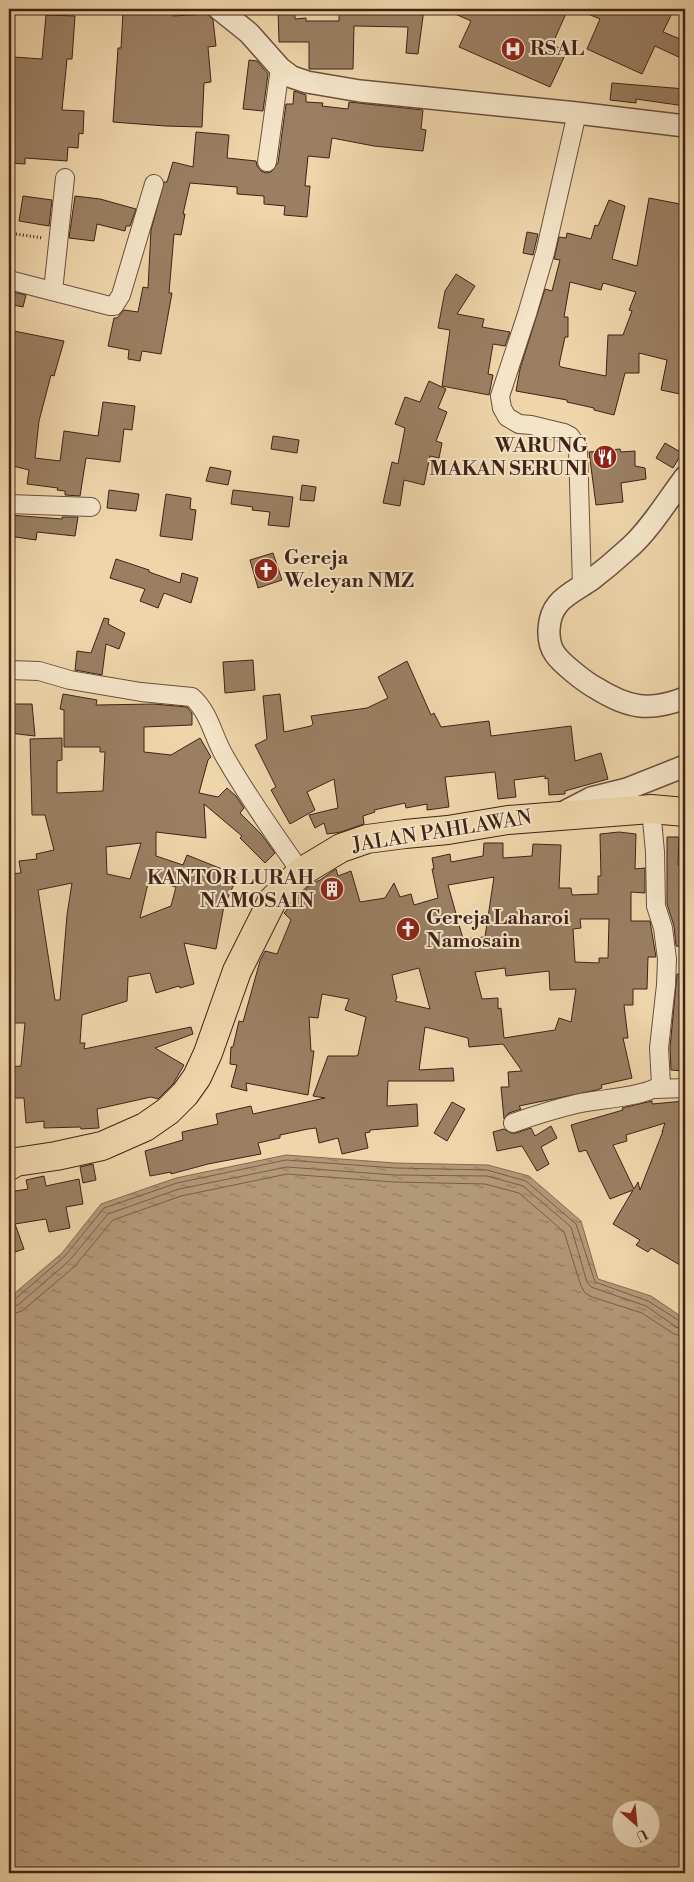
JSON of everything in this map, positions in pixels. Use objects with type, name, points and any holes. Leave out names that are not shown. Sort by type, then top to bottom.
[{"type":"highway","name":"JALAN PAHLAWAN","points":[[9,1166],[16,1162],[102,1146],[145,1127],[168,1111],[185,1094],[208,1053],[237,971],[272,901],[301,872],[341,848],[367,840],[508,820],[650,810],[685,812]]},
{"type":"street","points":[[219,9],[248,33],[280,68],[292,77],[325,86],[685,126]]},
{"type":"street","points":[[267,162],[280,68]]},
{"type":"street","points":[[577,113],[545,253],[500,396],[502,408],[507,417],[519,424],[564,433],[570,436],[578,448],[582,586]]},
{"type":"street","points":[[53,291],[65,178]]},
{"type":"street","points":[[9,280],[114,306],[118,302],[154,184]]},
{"type":"street","points":[[685,477],[636,542],[558,604],[553,613],[549,628],[550,643],[556,655],[590,685],[616,700],[632,706],[650,707],[685,698]]},
{"type":"street","points":[[9,504],[91,507]]},
{"type":"street","points":[[9,670],[39,671],[70,680],[141,692],[192,697],[203,709],[221,752],[247,796],[301,872]]},
{"type":"street","points":[[558,815],[592,798],[627,790],[685,766]]},
{"type":"street","points":[[650,810],[656,852],[656,906],[663,928],[667,959],[659,1048],[661,1084],[657,1089]]},
{"type":"street","points":[[513,1123],[576,1104],[646,1093],[657,1089],[685,1088]]},
{"type":"path","points":[[9,233],[58,240]]},
{"type":"water","points":[[286,1155],[395,1163],[488,1165],[529,1176],[581,1221],[598,1279],[651,1296],[685,1319],[685,1873],[9,1873],[9,1298],[62,1253],[101,1204],[176,1178]]},
{"type":"building","points":[[153,9],[174,9],[173,16],[208,14],[213,20],[216,46],[208,47],[211,82],[204,83],[202,127],[113,122],[118,48],[121,48],[123,12],[152,13]]},
{"type":"building","points":[[339,9],[424,9],[418,54],[406,53],[408,27],[354,26],[353,69],[309,69],[309,42],[279,42],[278,10],[295,10],[295,19],[306,18],[306,21],[339,21]]},
{"type":"building","name":"RSAL","points":[[444,9],[568,9],[552,45],[567,51],[550,87],[459,47],[471,21]]},
{"type":"building","name":"RSAL","points":[[576,9],[674,9],[663,32],[685,41],[685,60],[655,46],[642,74],[587,49],[600,19]]},
{"type":"building","points":[[46,15],[75,16],[72,59],[67,59],[62,110],[84,111],[83,134],[79,133],[78,148],[68,147],[67,161],[25,158],[25,164],[9,163],[9,104],[13,57],[42,59]]},
{"type":"building","points":[[249,60],[257,61],[268,74],[263,111],[243,109]]},
{"type":"building","points":[[612,83],[685,89],[685,106],[636,99],[636,103],[610,100]]},
{"type":"building","points":[[294,91],[306,95],[306,102],[323,103],[322,106],[348,109],[349,102],[423,110],[421,129],[426,130],[423,151],[374,146],[332,138],[329,158],[308,156],[305,186],[310,186],[307,217],[284,215],[285,206],[264,204],[264,196],[237,194],[237,187],[190,183],[183,214],[185,214],[181,235],[174,234],[169,293],[172,293],[161,354],[142,351],[140,361],[128,359],[129,350],[108,346],[114,318],[117,318],[124,310],[138,312],[143,287],[148,288],[151,230],[164,182],[167,182],[173,162],[193,167],[196,132],[229,135],[227,158],[256,161],[261,171],[271,172],[278,163],[286,104],[293,104]]},
{"type":"building","points":[[23,196],[52,200],[49,226],[19,221]]},
{"type":"building","points":[[75,196],[100,199],[136,209],[130,226],[126,226],[125,231],[97,224],[94,241],[69,238]]},
{"type":"building","points":[[649,198],[685,205],[685,296],[682,326],[685,327],[685,395],[661,390],[667,360],[639,353],[639,373],[625,373],[614,415],[567,402],[567,400],[516,391],[520,369],[545,289],[552,291],[560,260],[554,259],[559,237],[566,238],[567,233],[591,239],[595,225],[598,226],[609,200],[625,206],[612,259],[637,266]],"holes":[[[570,282],[601,290],[603,283],[636,292],[629,310],[632,311],[623,335],[608,335],[606,376],[561,367],[559,365],[565,337],[568,337],[568,317],[564,317]]]},
{"type":"building","points":[[527,232],[538,234],[533,255],[523,253]]},
{"type":"building","points":[[456,274],[475,286],[457,314],[484,319],[482,327],[510,332],[505,346],[493,344],[488,374],[493,375],[489,395],[442,386],[450,330],[438,328],[445,291]]},
{"type":"building","points":[[9,291],[26,295],[23,307],[9,304]]},
{"type":"building","points":[[9,330],[64,341],[54,376],[51,375],[39,421],[35,458],[60,461],[64,431],[98,436],[103,402],[135,406],[132,430],[124,429],[120,462],[86,458],[80,496],[65,495],[65,491],[57,490],[58,488],[27,484],[29,470],[9,465]]},
{"type":"building","points":[[429,381],[446,389],[438,408],[447,412],[436,441],[442,443],[439,458],[430,456],[424,485],[404,480],[400,506],[383,503],[392,462],[398,464],[405,428],[395,424],[405,397],[420,402]]},
{"type":"building","points":[[273,436],[299,440],[297,453],[271,449]]},
{"type":"building","points":[[665,443],[682,453],[673,468],[656,458]]},
{"type":"building","points":[[620,449],[621,452],[635,451],[635,466],[645,468],[646,479],[621,483],[623,502],[596,505],[589,452]]},
{"type":"building","points":[[210,467],[231,471],[228,485],[206,481]]},
{"type":"building","points":[[302,485],[316,487],[314,501],[300,500]]},
{"type":"building","points":[[109,490],[139,494],[136,511],[107,508]]},
{"type":"building","points":[[233,490],[293,497],[289,527],[268,525],[270,512],[252,510],[253,507],[231,504]]},
{"type":"building","points":[[166,494],[191,498],[190,509],[196,510],[192,540],[160,536]]},
{"type":"building","points":[[9,515],[62,519],[62,517],[78,517],[75,536],[37,532],[36,540],[9,536]]},
{"type":"building","name":"Gereja Weleyan NMZ","points":[[273,553],[282,580],[258,588],[250,560]]},
{"type":"building","points":[[116,559],[180,583],[182,573],[198,578],[191,603],[164,593],[158,608],[140,601],[145,589],[110,578]]},
{"type":"building","points":[[104,618],[109,619],[108,624],[125,633],[119,649],[106,644],[102,675],[75,670],[77,651],[91,653]]},
{"type":"building","points":[[253,660],[255,690],[225,693],[223,662]]},
{"type":"building","points":[[407,661],[431,715],[434,713],[441,727],[489,721],[491,736],[571,726],[575,761],[601,753],[608,779],[565,791],[565,794],[549,795],[548,778],[545,779],[545,776],[514,780],[516,797],[498,799],[495,772],[445,777],[449,807],[427,810],[427,804],[406,808],[405,803],[374,810],[375,812],[363,816],[364,824],[341,832],[327,834],[324,823],[315,828],[309,815],[338,808],[334,779],[307,792],[315,810],[290,824],[271,790],[276,787],[255,745],[267,739],[263,696],[280,694],[284,732],[311,726],[313,724],[311,716],[367,708],[388,698],[378,677]]},
{"type":"building","points":[[63,694],[97,700],[96,705],[154,704],[187,707],[192,713],[192,725],[144,727],[144,752],[171,755],[200,738],[211,757],[208,760],[199,793],[218,797],[227,788],[236,796],[244,808],[240,813],[261,834],[275,853],[265,863],[240,838],[242,836],[204,804],[206,838],[156,832],[156,856],[183,865],[187,855],[222,869],[221,871],[237,878],[224,906],[216,949],[184,943],[194,984],[180,988],[179,986],[156,993],[150,973],[128,977],[127,1001],[82,1015],[80,1043],[85,1043],[84,1049],[191,1027],[193,1034],[155,1048],[184,1065],[173,1084],[158,1099],[151,1097],[97,1109],[99,1128],[44,1128],[44,1121],[26,1123],[24,1098],[9,1098],[9,1067],[21,1066],[25,1023],[11,1023],[13,988],[9,988],[9,874],[21,873],[19,861],[37,859],[36,854],[54,850],[45,815],[32,815],[30,739],[62,738],[62,760],[57,761],[57,793],[103,791],[105,752],[100,752],[100,747],[64,747],[64,710],[60,709]],"holes":[[[141,843],[130,879],[107,874],[106,847]],[[149,879],[176,887],[171,906],[140,918]],[[72,883],[67,915],[60,1000],[55,1000],[38,890]]]},
{"type":"building","points":[[9,704],[32,704],[35,736],[9,733]]},
{"type":"building","points":[[619,832],[636,834],[635,869],[645,868],[645,893],[631,892],[631,921],[650,921],[656,957],[648,957],[647,989],[633,989],[633,1005],[624,1005],[628,1038],[623,1038],[632,1078],[601,1085],[602,1088],[597,1090],[519,1106],[521,1109],[509,1113],[504,1119],[501,1087],[509,1087],[508,1072],[522,1071],[503,1044],[469,1047],[468,1038],[425,1027],[419,1070],[453,1068],[454,1081],[388,1081],[387,1106],[417,1104],[418,1126],[370,1130],[370,1132],[365,1133],[368,1148],[342,1154],[338,1138],[319,1143],[316,1128],[308,1129],[280,1135],[280,1138],[258,1143],[261,1154],[208,1164],[171,1174],[171,1172],[150,1176],[145,1151],[183,1140],[182,1132],[218,1124],[216,1114],[251,1106],[253,1114],[325,1098],[313,1096],[328,1056],[358,1055],[366,1017],[345,1010],[349,999],[322,994],[318,1018],[309,1017],[311,1051],[314,1051],[308,1095],[246,1083],[247,1091],[231,1087],[237,1065],[230,1064],[231,1047],[233,1047],[239,1021],[243,1022],[260,961],[265,951],[277,954],[291,920],[284,913],[311,884],[336,869],[338,876],[351,871],[360,902],[385,898],[394,883],[400,897],[411,894],[414,905],[438,898],[432,869],[434,869],[432,858],[450,854],[451,862],[483,856],[484,843],[503,843],[503,858],[532,856],[533,844],[561,845],[559,888],[571,888],[572,895],[598,894],[598,876],[601,876],[600,834]],"holes":[[[494,877],[485,937],[463,939],[448,885]],[[580,919],[609,919],[608,958],[599,958],[599,963],[575,962],[573,929],[581,928]],[[419,968],[430,1009],[395,1001],[397,998],[392,975]],[[505,968],[506,976],[549,971],[550,990],[576,989],[571,1022],[559,1018],[555,1030],[504,1038],[501,1008],[498,1009],[498,998],[482,999],[475,972]]]},
{"type":"building","points":[[667,837],[679,837],[678,865],[684,865],[682,921],[685,921],[685,947],[676,946],[674,926],[667,904]]},
{"type":"building","points":[[677,974],[685,975],[685,1071],[671,1070],[670,1048]]},
{"type":"building","points":[[652,1101],[652,1104],[685,1101],[685,1268],[651,1248],[648,1252],[636,1245],[640,1240],[613,1224],[633,1190],[610,1199],[586,1150],[579,1152],[571,1125],[623,1110],[622,1108]],"holes":[[[665,1123],[640,1190],[638,1182],[634,1189],[613,1145],[627,1141],[626,1135]]]},
{"type":"building","points":[[452,1102],[465,1109],[447,1141],[434,1133]]},
{"type":"building","points":[[551,1126],[557,1138],[541,1147],[549,1164],[537,1171],[522,1146],[497,1151],[493,1132],[504,1129],[511,1133],[516,1133],[531,1128],[535,1136]]},
{"type":"building","points":[[93,1164],[96,1180],[83,1183],[80,1167]]},
{"type":"building","points":[[44,1176],[46,1186],[79,1179],[83,1204],[66,1207],[70,1228],[49,1232],[46,1219],[15,1224],[24,1249],[9,1254],[9,1192],[28,1189],[26,1180]]},
{"type":"place","name":"RSAL","points":[[513,49]]},
{"type":"place","name":"WARUNG MAKAN SERUNI","points":[[605,457]]},
{"type":"place","name":"Gereja Weleyan NMZ","points":[[266,570]]},
{"type":"place","name":"KANTOR LURAH NAMOSAIN","points":[[332,889]]},
{"type":"place","name":"Gereja Laharoi Namosain","points":[[408,929]]}]
